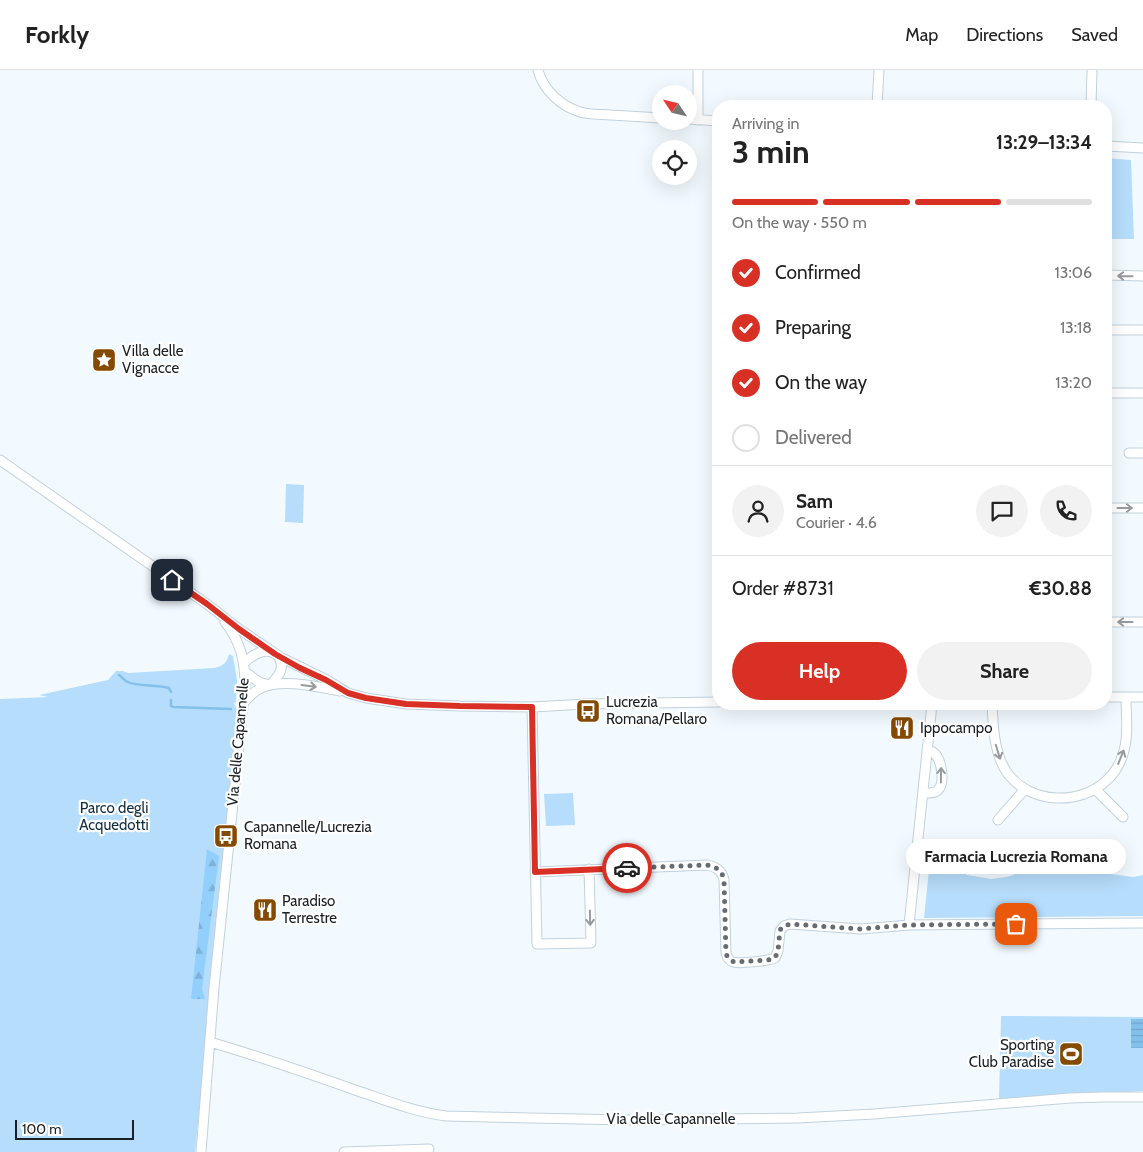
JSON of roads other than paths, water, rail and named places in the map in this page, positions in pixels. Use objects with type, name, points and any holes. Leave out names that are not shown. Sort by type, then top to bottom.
[{"type":"street","points":[[538,70],[552,94],[560,102],[574,110],[652,117]]},
{"type":"street","points":[[696,85],[698,70]]},
{"type":"street","points":[[877,100],[878,70]]},
{"type":"street","points":[[1091,100],[1092,70]]},
{"type":"street","points":[[698,120],[712,121]]},
{"type":"street","points":[[1112,146],[1143,148]]},
{"type":"street","points":[[1112,275],[1143,276]]},
{"type":"street","points":[[1112,330],[1143,330]]},
{"type":"street","points":[[1112,392],[1143,393]]},
{"type":"street","points":[[1129,453],[1143,453]]},
{"type":"street","name":"Via delle Capannelle","points":[[0,460],[207,604],[275,654],[348,693]]},
{"type":"street","points":[[1112,508],[1143,508]]},
{"type":"street","name":"Via delle Capannelle","points":[[201,1152],[215,980],[245,687],[245,668],[234,634],[207,604]]},
{"type":"street","points":[[1112,622],[1143,622]]},
{"type":"street","points":[[259,652],[275,654],[281,661],[279,674],[270,685],[259,682],[245,668],[249,658],[259,652]]},
{"type":"street","points":[[243,703],[256,690],[270,685],[281,684],[310,686],[406,704],[532,707],[586,704],[712,702]]},
{"type":"street","points":[[1112,697],[1143,697]]},
{"type":"street","points":[[992,710],[995,740],[999,756],[1009,774],[1025,789],[1039,795],[1059,799],[1095,789],[1111,776],[1123,756],[1126,740],[1126,697]]},
{"type":"street","points":[[532,707],[537,944],[591,943],[589,869]]},
{"type":"street","points":[[909,925],[931,710]]},
{"type":"street","points":[[923,794],[937,792],[942,779],[942,768],[937,757],[927,750]]},
{"type":"street","points":[[998,820],[1025,789]]},
{"type":"street","points":[[1095,789],[1122,817]]},
{"type":"street","points":[[535,872],[707,865],[718,869],[724,880],[726,954],[734,962],[775,958],[778,951],[780,930],[787,925],[794,924],[861,929],[909,925],[1143,922]]},
{"type":"street","name":"Via delle Capannelle","points":[[210,1042],[413,1110],[452,1116],[626,1120],[798,1118],[874,1114],[1070,1098],[1143,1097]]},
{"type":"street","points":[[344,1152],[429,1148]]},
{"type":"waterway","points":[[119,675],[132,684],[169,688],[171,692]]},
{"type":"waterway","points":[[171,700],[171,706],[173,707],[231,709]]},
{"type":"place","name":"Villa delle Vignacce","points":[[104,360]]},
{"type":"place","name":"Lucrezia Romana/Pellaro","points":[[588,711]]},
{"type":"place","name":"Ippocampo","points":[[902,728]]},
{"type":"place","name":"Capannelle/Lucrezia Romana","points":[[226,836]]},
{"type":"place","name":"Paradiso Terrestre","points":[[265,910]]},
{"type":"place","name":"Farmacia Lucrezia Romana","points":[[1016,924]]},
{"type":"place","name":"Sporting Club Paradise","points":[[1071,1054]]},
{"type":"park label","name":"Parco degli Acquedotti","points":[[114,816]]}]
